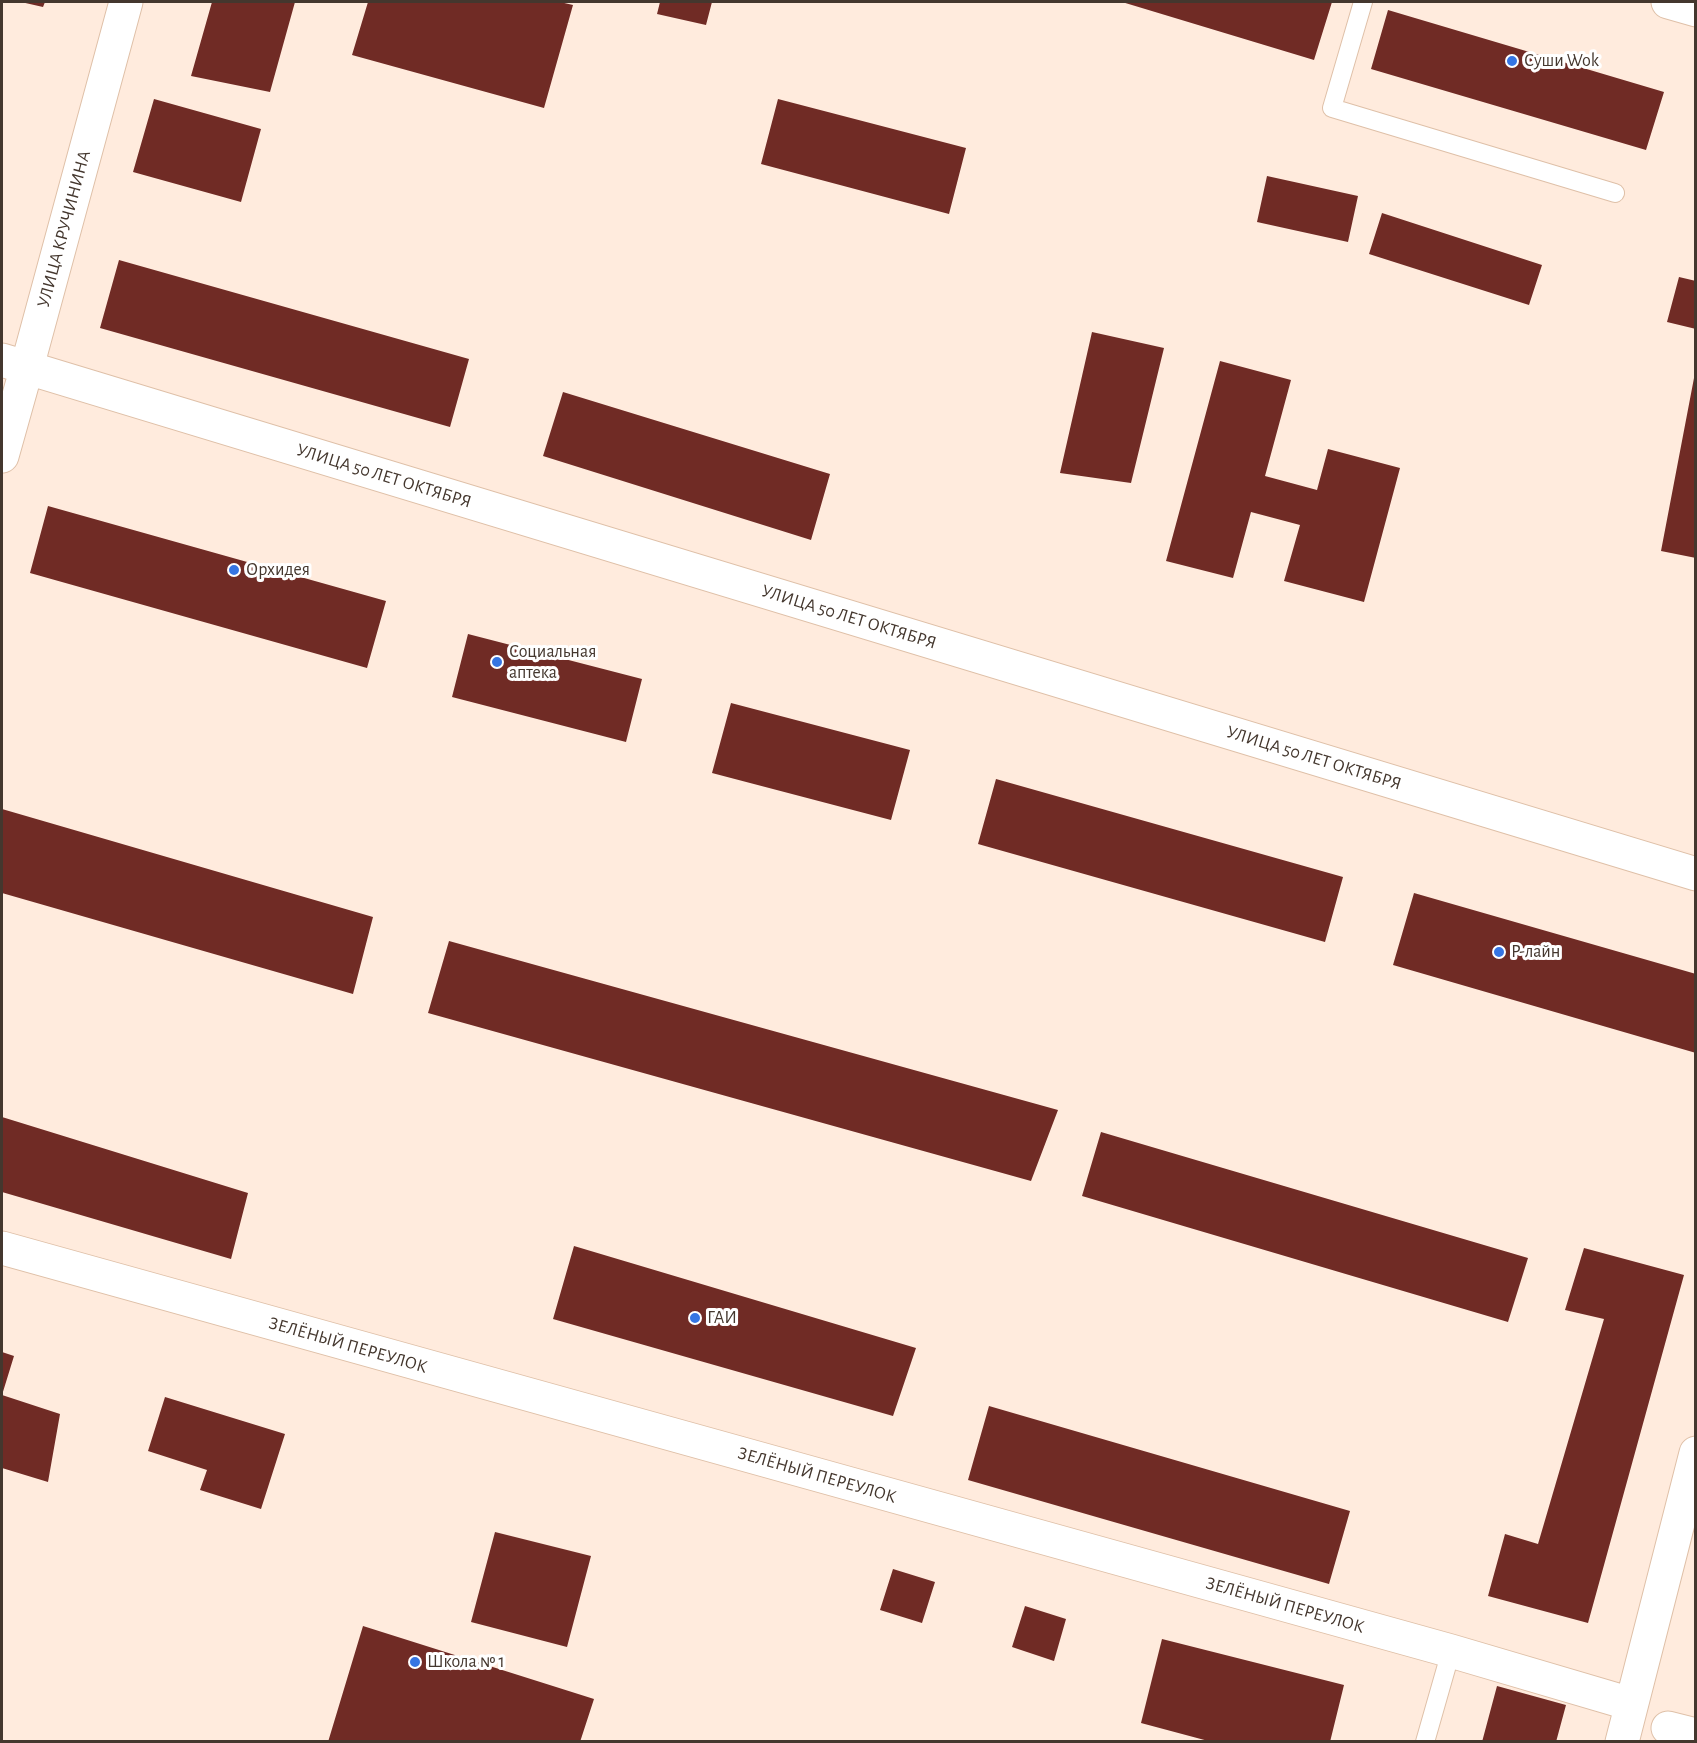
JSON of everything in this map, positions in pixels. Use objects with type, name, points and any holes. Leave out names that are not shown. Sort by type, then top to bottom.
[{"type":"street","name":"УЛИЦА КРУЧИНИНА","points":[[2,456],[14,364],[126,2]]},
{"type":"street","points":[[1668,2],[1695,10]]},
{"type":"street","name":"УЛИЦА 50 ЛЕТ ОКТЯБРЯ","points":[[14,364],[1695,874]]},
{"type":"street","name":"ЗЕЛЁНЫЙ ПЕРЕУЛОК","points":[[2,1248],[1451,1651],[1631,1704]]},
{"type":"street","points":[[1622,1742],[1695,1453]]},
{"type":"lane","points":[[1363,2],[1332,108],[1615,193]]},
{"type":"lane","points":[[1425,1742],[1451,1651]]},
{"type":"building","points":[[21,2],[45,2],[43,7]]},
{"type":"building","points":[[212,2],[295,2],[270,92],[191,76]]},
{"type":"building","points":[[368,2],[560,2],[573,5],[544,108],[352,55]]},
{"type":"building","points":[[660,2],[712,2],[706,25],[657,14]]},
{"type":"building","points":[[1122,2],[1332,2],[1314,60]]},
{"type":"building","points":[[1388,10],[1664,92],[1646,150],[1371,69]]},
{"type":"building","points":[[154,99],[261,129],[241,202],[133,172]]},
{"type":"building","points":[[778,99],[966,148],[949,214],[761,164]]},
{"type":"building","points":[[1267,176],[1358,196],[1348,242],[1257,222]]},
{"type":"building","points":[[1382,213],[1542,265],[1529,305],[1369,254]]},
{"type":"building","points":[[119,260],[469,359],[450,427],[100,328]]},
{"type":"building","points":[[1679,277],[1696,281],[1696,329],[1667,322]]},
{"type":"building","points":[[1092,332],[1164,348],[1131,483],[1060,473]]},
{"type":"building","points":[[1220,361],[1291,380],[1265,476],[1317,490],[1328,449],[1400,468],[1364,602],[1284,581],[1300,525],[1251,512],[1233,578],[1166,561]]},
{"type":"building","points":[[1694,378],[1696,378],[1696,558],[1661,551]]},
{"type":"building","points":[[563,392],[830,474],[811,540],[543,456]]},
{"type":"building","points":[[48,506],[386,601],[367,668],[30,573]]},
{"type":"building","points":[[468,634],[642,679],[626,742],[452,697]]},
{"type":"building","points":[[731,703],[910,750],[891,820],[712,773]]},
{"type":"building","points":[[996,779],[1343,877],[1325,942],[978,844]]},
{"type":"building","points":[[2,809],[373,917],[353,994],[2,893]]},
{"type":"building","points":[[1414,893],[1696,974],[1696,1053],[1393,965]]},
{"type":"building","points":[[449,941],[1058,1110],[1031,1181],[428,1013]]},
{"type":"building","points":[[2,1117],[248,1193],[231,1259],[2,1192]]},
{"type":"building","points":[[1101,1132],[1528,1258],[1508,1322],[1082,1196]]},
{"type":"building","points":[[574,1246],[916,1348],[893,1416],[553,1319]]},
{"type":"building","points":[[1584,1248],[1684,1275],[1588,1623],[1488,1596],[1505,1534],[1538,1544],[1604,1319],[1565,1310]]},
{"type":"building","points":[[2,1352],[14,1356],[2,1395]]},
{"type":"building","points":[[2,1395],[60,1414],[48,1482],[2,1468]]},
{"type":"building","points":[[165,1397],[285,1434],[261,1509],[200,1490],[207,1470],[148,1451]]},
{"type":"building","points":[[989,1406],[1350,1511],[1329,1584],[968,1480]]},
{"type":"building","points":[[495,1532],[591,1556],[567,1647],[471,1622]]},
{"type":"building","points":[[893,1569],[935,1582],[922,1623],[880,1610]]},
{"type":"building","points":[[1025,1606],[1066,1619],[1054,1661],[1012,1647]]},
{"type":"building","name":"Школа № 1","points":[[363,1626],[594,1699],[580,1742],[328,1742]]},
{"type":"building","points":[[1162,1639],[1344,1685],[1330,1742],[1212,1742],[1141,1723]]},
{"type":"building","points":[[1497,1686],[1566,1705],[1556,1742],[1482,1742]]},
{"type":"place","name":"Суши Wok","points":[[1512,61]]},
{"type":"place","name":"Орхидея","points":[[234,570]]},
{"type":"place","name":"Социальная аптека","points":[[497,662]]},
{"type":"place","name":"Р-лайн","points":[[1499,952]]},
{"type":"place","name":"ГАИ","points":[[695,1318]]},
{"type":"place","name":"Школа № 1","points":[[415,1662]]}]
